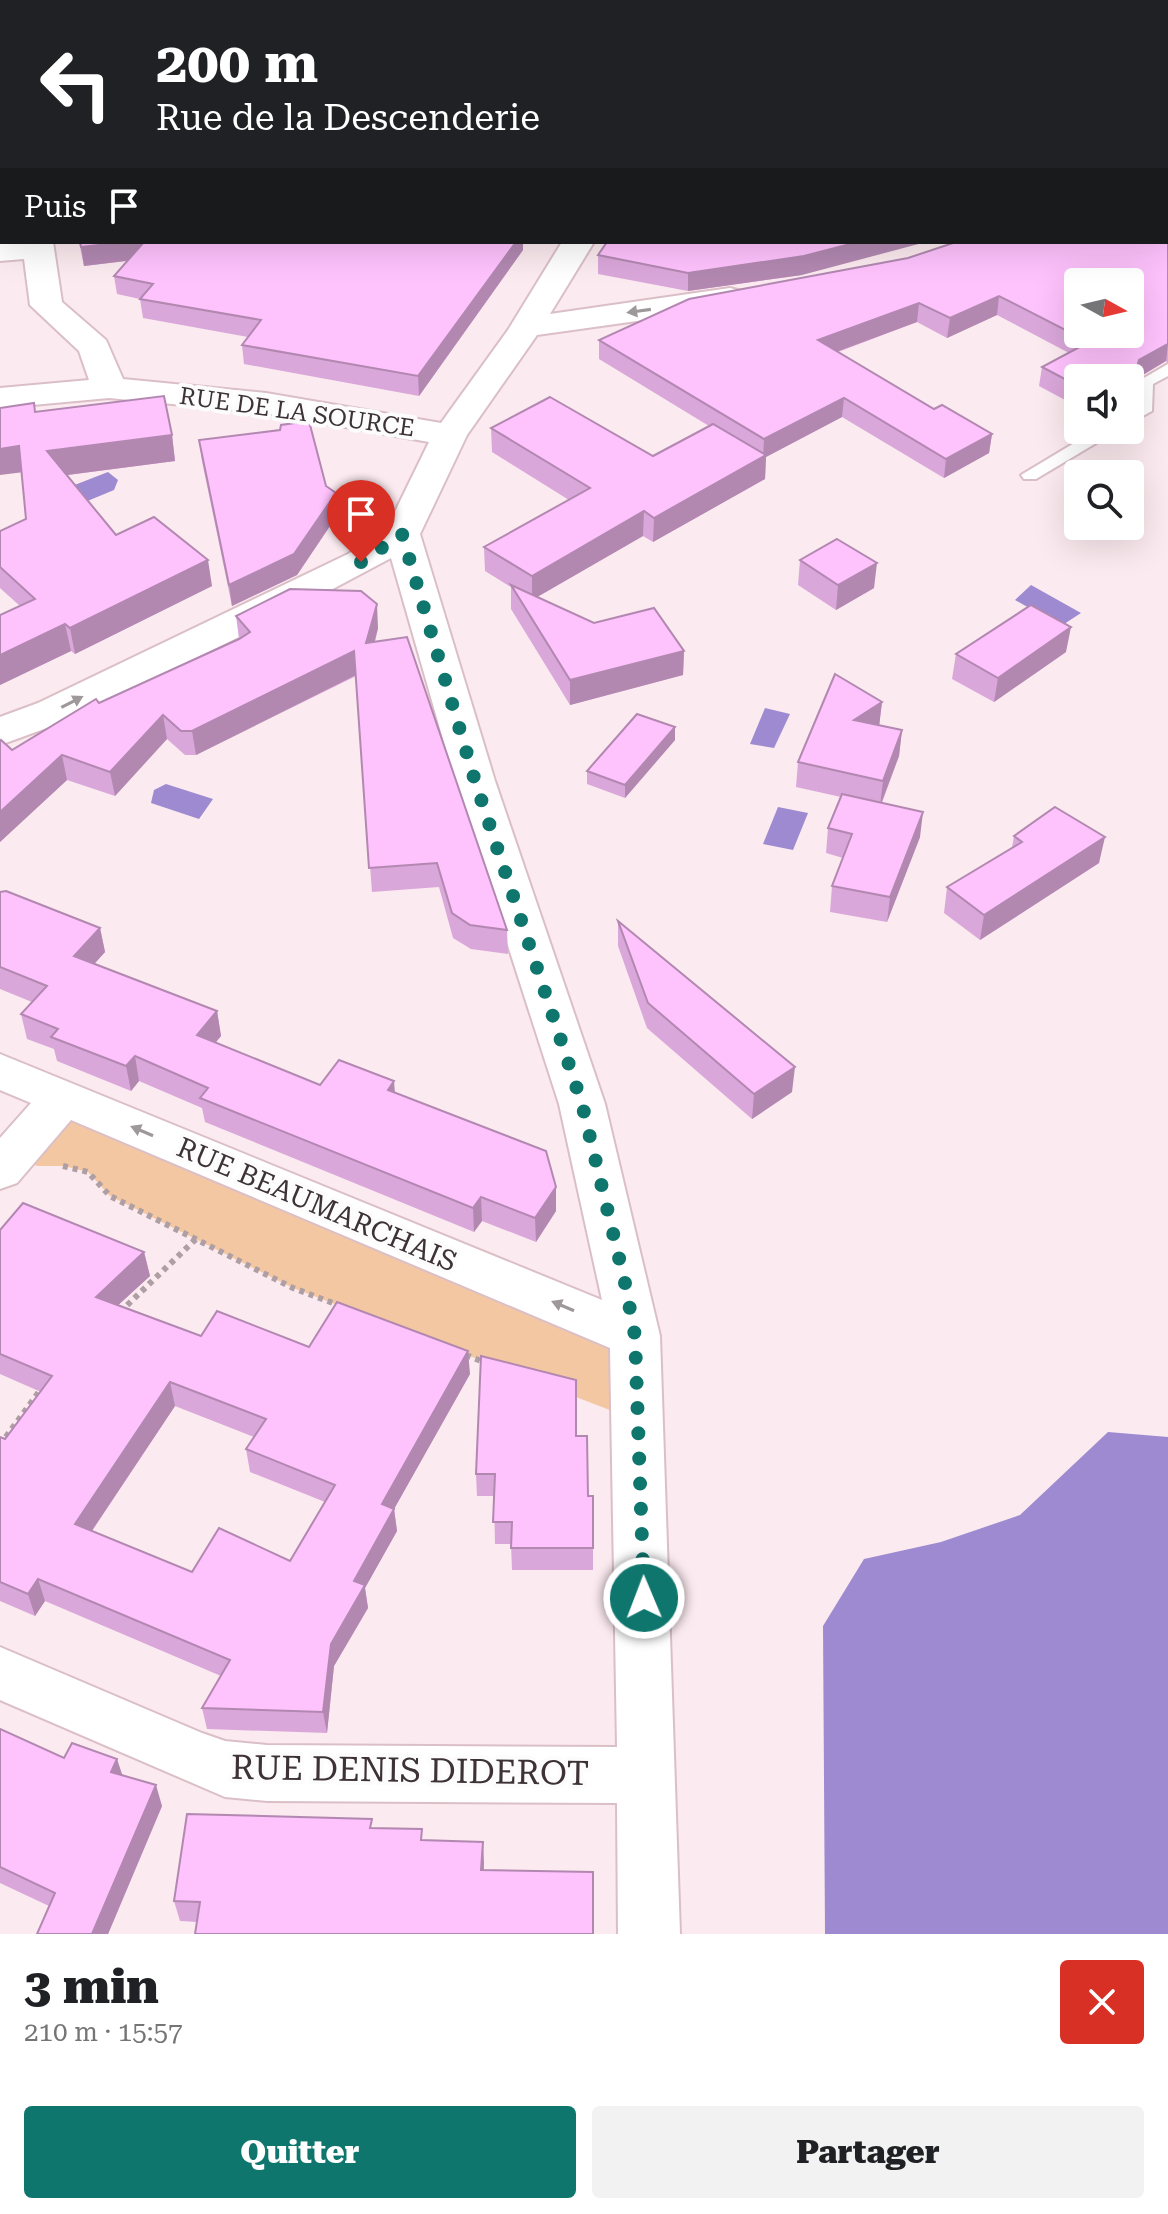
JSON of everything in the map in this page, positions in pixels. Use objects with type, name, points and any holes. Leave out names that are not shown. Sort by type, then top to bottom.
[{"type":"street","points":[[0,732],[52,712],[267,609],[361,562],[402,534],[450,435],[526,327],[577,244]]},
{"type":"street","points":[[0,252],[38,245],[46,305],[94,347],[109,388]]},
{"type":"street","points":[[526,327],[756,295]]},
{"type":"street","name":"RUE DE LA SOURCE","points":[[0,398],[109,388],[266,403],[450,435]]},
{"type":"street","points":[[402,534],[475,781],[582,1104],[635,1336],[649,1934]]},
{"type":"street","name":"RUE BEAUMARCHAIS","points":[[0,1071],[635,1336]]},
{"type":"street","points":[[5,1164],[63,1098]]},
{"type":"street","name":"RUE DENIS DIDEROT","points":[[0,1673],[225,1769],[282,1773],[647,1775]]},
{"type":"lane","points":[[1144,396],[1145,382],[1168,369]]},
{"type":"lane","points":[[1030,475],[1084,444]]},
{"type":"path","points":[[5,1164],[64,1166],[88,1172],[110,1196],[293,1288],[352,1311]]},
{"type":"path","points":[[108,1324],[197,1238]]},
{"type":"path","points":[[455,1351],[500,1368]]},
{"type":"path","points":[[0,1445],[53,1377]]},
{"type":"shaded area","points":[[108,472],[118,480],[114,490],[73,507],[54,493]]},
{"type":"shaded area","points":[[1031,585],[1081,613],[1061,626],[1015,600]]},
{"type":"shaded area","points":[[765,708],[790,714],[774,748],[750,744]]},
{"type":"shaded area","points":[[166,784],[213,799],[199,819],[151,803],[154,790]]},
{"type":"shaded area","points":[[778,807],[808,813],[793,850],[763,844]]},
{"type":"shaded area","points":[[63,1098],[635,1336],[633,1419],[293,1288],[110,1196],[88,1172],[64,1166],[38,1166],[10,1158]]},
{"type":"shaded area","points":[[1108,1432],[1168,1437],[1168,1934],[825,1934],[823,1626],[864,1559],[941,1542],[1020,1515]]},
{"type":"building","points":[[80,244],[108,244],[81,247]]},
{"type":"building","points":[[142,244],[515,244],[418,376],[242,345],[261,320],[140,299],[153,284],[114,276]]},
{"type":"building","points":[[606,244],[850,244],[804,256],[688,273],[598,255]]},
{"type":"building","points":[[950,244],[1168,244],[1168,344],[1139,360],[1138,364],[1064,364],[1064,379],[1042,367],[1078,348],[1144,348],[1144,268],[1064,268],[1064,329],[999,296],[950,318],[919,303],[818,340],[934,409],[942,405],[992,434],[946,459],[844,398],[764,439],[599,340],[689,299],[908,258]]},
{"type":"building","points":[[164,396],[172,435],[47,451],[116,535],[154,517],[208,560],[70,628],[65,624],[0,655],[0,615],[35,599],[0,567],[0,531],[26,519],[19,446],[0,449],[0,408],[34,403],[35,412]]},
{"type":"building","points":[[550,397],[653,456],[713,424],[766,455],[654,518],[644,511],[532,576],[484,547],[590,488],[491,428]]},
{"type":"building","points":[[309,421],[326,486],[336,493],[294,554],[229,585],[199,440],[280,430],[281,425]]},
{"type":"building","points":[[837,539],[877,563],[838,585],[800,560]]},
{"type":"building","points":[[511,585],[594,623],[654,608],[684,651],[570,680]]},
{"type":"building","points":[[290,589],[361,591],[377,604],[366,643],[407,637],[507,930],[470,925],[452,913],[437,863],[369,868],[354,651],[192,731],[181,731],[163,715],[110,772],[62,755],[0,812],[1,740],[12,750],[96,699],[99,703],[239,639],[250,632],[236,616]]},
{"type":"building","points":[[1031,605],[1071,627],[998,678],[956,654]]},
{"type":"building","points":[[835,674],[882,702],[854,720],[902,730],[883,781],[798,762]]},
{"type":"building","points":[[637,714],[675,727],[625,785],[587,771]]},
{"type":"building","points":[[842,794],[923,812],[890,897],[832,886],[852,834],[828,828]]},
{"type":"building","points":[[1055,807],[1105,837],[984,915],[947,887],[1022,842],[1014,836]]},
{"type":"building","points":[[6,891],[100,928],[74,956],[217,1011],[197,1035],[320,1085],[339,1060],[394,1081],[388,1090],[546,1151],[556,1187],[535,1218],[481,1197],[473,1208],[200,1098],[208,1088],[135,1056],[126,1066],[51,1037],[58,1029],[21,1014],[47,986],[0,967],[0,892]]},
{"type":"building","points":[[618,921],[795,1067],[754,1094],[648,1003]]},
{"type":"building","points":[[23,1203],[144,1252],[96,1297],[201,1336],[217,1311],[309,1347],[337,1302],[468,1351],[382,1504],[394,1509],[354,1581],[365,1585],[331,1644],[323,1712],[202,1708],[230,1660],[38,1579],[28,1594],[0,1582],[0,1437],[5,1439],[52,1376],[0,1354],[0,1230]],"holes":[[[170,1382],[266,1419],[246,1449],[335,1485],[290,1561],[219,1528],[192,1572],[75,1524]]]},
{"type":"building","points":[[481,1356],[576,1380],[576,1436],[587,1436],[588,1496],[593,1496],[593,1548],[511,1548],[512,1522],[493,1522],[495,1474],[476,1474]]},
{"type":"building","points":[[0,1729],[64,1758],[72,1743],[117,1759],[111,1772],[156,1785],[92,1934],[37,1934],[55,1893],[0,1867]]},
{"type":"building","points":[[187,1814],[372,1819],[370,1828],[422,1829],[421,1840],[483,1842],[481,1870],[593,1872],[593,1934],[195,1934],[200,1902],[174,1901]]},
{"type":"route","points":[[361,562],[402,534],[475,781],[582,1104],[635,1336],[644,1598]]}]
